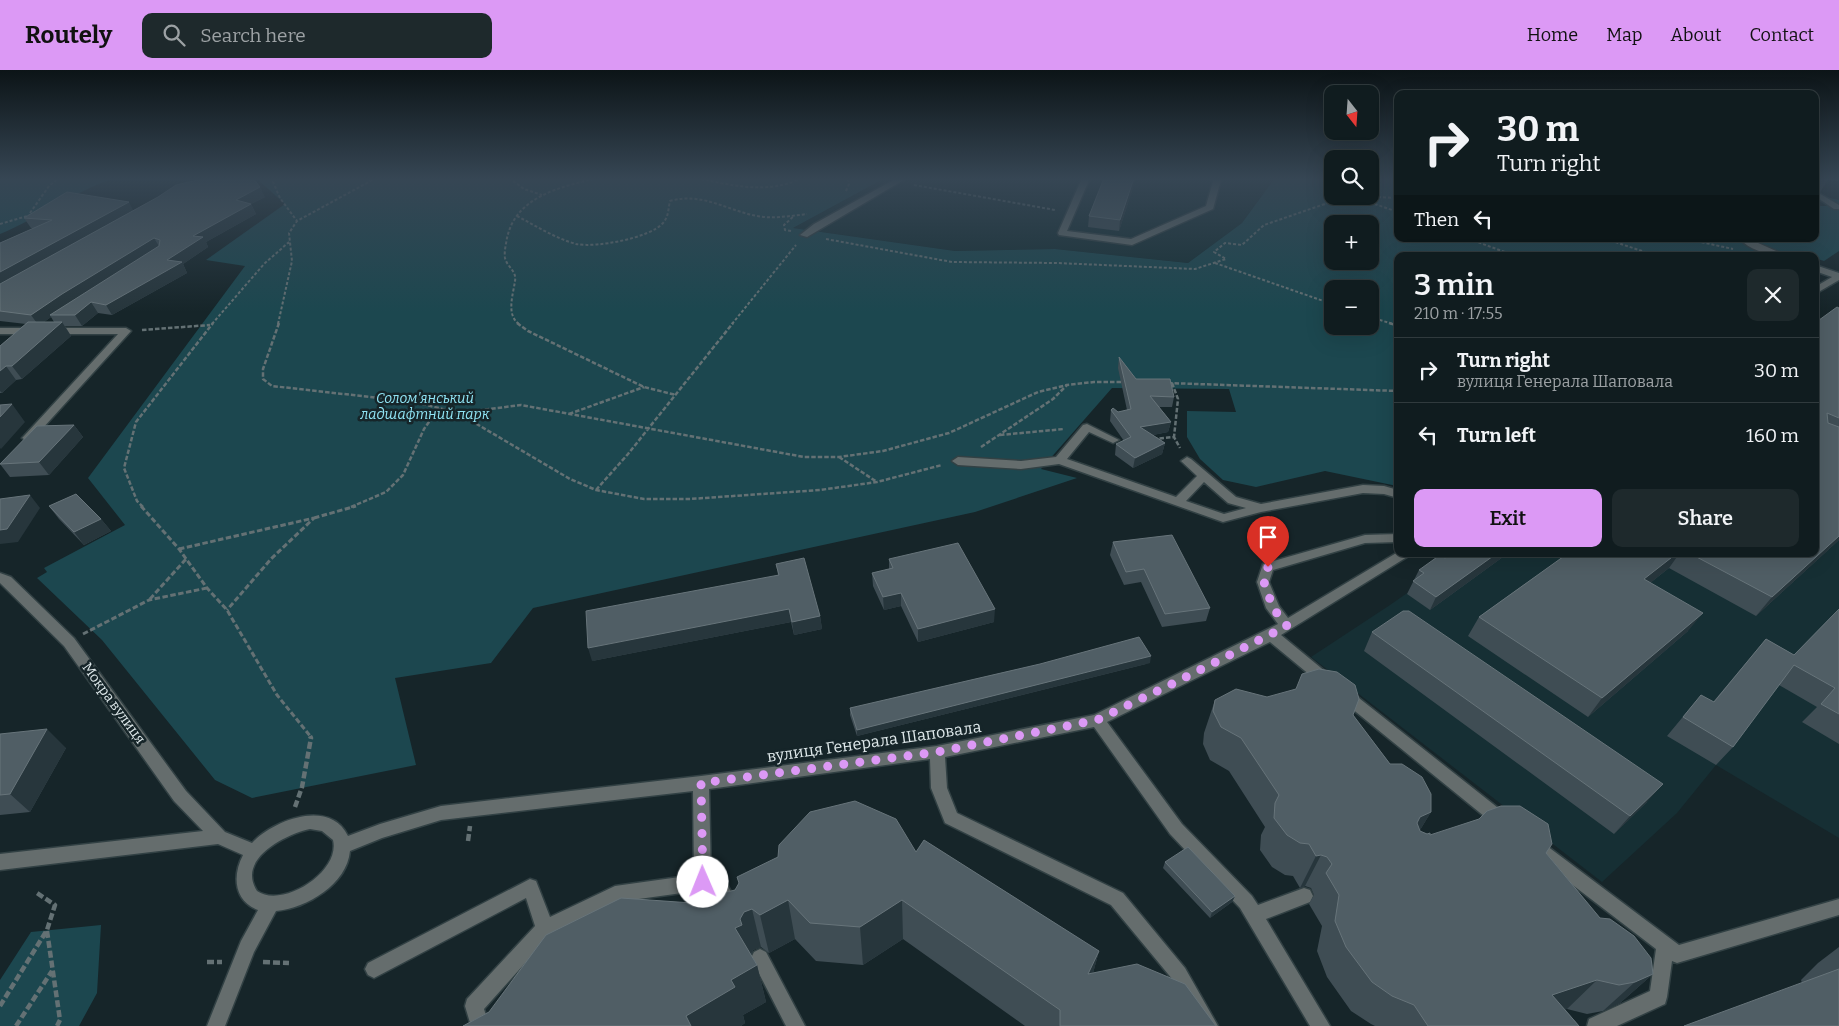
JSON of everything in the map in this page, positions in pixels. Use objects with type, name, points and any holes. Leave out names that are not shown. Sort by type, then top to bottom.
[{"type":"street","points":[[804,235],[823,223]]},
{"type":"street","points":[[1066,223],[1062,233],[1132,242],[1175,223]]},
{"type":"street","points":[[1747,242],[1773,252]]},
{"type":"street","points":[[1819,269],[1839,276]]},
{"type":"street","points":[[1819,288],[1839,276]]},
{"type":"street","points":[[41,331],[57,319]]},
{"type":"street","points":[[0,331],[126,331]]},
{"type":"street","points":[[20,447],[126,331]]},
{"type":"street","points":[[1060,460],[1086,427],[1113,440]]},
{"type":"street","points":[[958,461],[1021,465],[1060,460],[1223,518],[1262,508],[1363,489],[1384,490],[1394,493]]},
{"type":"street","points":[[1188,461],[1232,500],[1262,508]]},
{"type":"street","points":[[1178,502],[1204,476]]},
{"type":"street","points":[[1287,626],[1273,608],[1264,582],[1268,567],[1365,539],[1394,538]]},
{"type":"street","name":"вулиця Генерала Шаповала","points":[[343,846],[380,831],[441,812],[701,783],[937,752],[1097,720],[1271,635],[1397,557]]},
{"type":"street","name":"Мокра вулиця","points":[[0,578],[6,580],[69,642],[180,796],[219,837]]},
{"type":"street","points":[[1271,635],[1514,830]]},
{"type":"street","points":[[1097,720],[1176,829],[1246,902],[1321,1026]]},
{"type":"street","points":[[937,752],[939,788],[951,818],[1117,899],[1179,974],[1210,1026]]},
{"type":"street","points":[[701,783],[703,882]]},
{"type":"street","points":[[1480,823],[1496,816]]},
{"type":"street","points":[[310,822],[323,823],[334,827],[340,835],[343,846],[341,858],[322,883],[308,894],[292,901],[271,904],[262,903],[251,898],[244,889],[243,878],[246,865],[255,852],[280,831],[310,822]]},
{"type":"street","points":[[0,862],[219,837],[255,852]]},
{"type":"street","points":[[1527,840],[1677,954],[1839,907]]},
{"type":"street","points":[[480,1026],[474,1006],[545,928],[615,894],[716,881],[738,921]]},
{"type":"street","points":[[374,969],[530,887],[545,928]]},
{"type":"street","points":[[1254,915],[1304,896]]},
{"type":"street","points":[[216,1026],[241,961],[260,921],[271,904]]},
{"type":"street","points":[[1596,1026],[1658,997],[1665,945]]},
{"type":"street","points":[[760,958],[796,1026]]},
{"type":"path","points":[[296,223],[289,233],[292,261],[282,313],[263,368],[263,379],[272,386],[415,402],[458,413],[570,479],[596,490],[644,499],[690,500],[820,490],[877,482],[958,461],[1053,399],[1067,385]]},
{"type":"path","points":[[514,223],[509,230],[505,258],[516,276],[511,313],[514,322],[528,331],[644,387],[676,395]]},
{"type":"path","points":[[531,223],[570,242],[591,245],[655,230],[664,223]]},
{"type":"path","points":[[596,490],[676,395],[804,235]]},
{"type":"path","points":[[289,241],[264,264],[211,325],[136,422],[124,468],[137,501],[179,549],[207,588],[227,610],[277,695],[311,738],[302,787],[293,815]]},
{"type":"path","points":[[1477,242],[1505,252]]},
{"type":"path","points":[[1615,242],[1645,252]]},
{"type":"path","points":[[1700,242],[1745,252]]},
{"type":"path","points":[[1214,262],[1324,301]]},
{"type":"path","points":[[1379,320],[1394,325]]},
{"type":"path","points":[[126,331],[211,325]]},
{"type":"path","points":[[458,413],[521,405],[804,457],[839,457],[883,451],[949,433],[1038,392],[1067,385],[1094,382],[1129,382]]},
{"type":"path","points":[[1164,383],[1394,390]]},
{"type":"path","points":[[1172,383],[1178,399],[1174,437],[1188,461]]},
{"type":"path","points":[[568,414],[644,387]]},
{"type":"path","points":[[179,549],[314,518],[356,506],[386,492],[403,475],[424,429],[439,408]]},
{"type":"path","points":[[1000,435],[1086,427]]},
{"type":"path","points":[[1147,440],[1174,437]]},
{"type":"path","points":[[839,457],[877,482]]},
{"type":"path","points":[[227,610],[271,559],[314,518]]},
{"type":"path","points":[[149,600],[186,559]]},
{"type":"path","points":[[69,642],[149,600],[207,588]]},
{"type":"path","points":[[0,1006],[47,930],[55,905],[37,893]]},
{"type":"path","points":[[47,930],[60,1020],[56,1026]]},
{"type":"path","points":[[241,961],[289,963]]},
{"type":"path","points":[[16,1026],[52,970]]},
{"type":"shaded area","points":[[803,223],[1242,223],[1188,263],[1055,249],[955,251],[793,228]]},
{"type":"shaded area","points":[[1839,454],[1839,838],[1716,765],[1677,813],[1602,882],[1311,657],[1459,557],[1819,557],[1819,537]]},
{"type":"green space","points":[[0,223],[24,223],[14,228],[0,234]]},
{"type":"green space","name":"Солом'янський ладшафтний парк","points":[[259,223],[803,223],[793,228],[955,251],[1055,249],[1188,263],[1242,223],[1324,223],[1324,270],[1379,270],[1379,223],[1394,223],[1394,242],[1819,242],[1819,223],[1839,223],[1839,251],[1824,261],[1819,259],[1819,252],[1394,252],[1394,485],[1325,471],[1256,487],[1223,480],[1200,459],[1187,437],[1187,411],[1236,412],[1229,389],[1112,388],[1041,469],[1077,478],[975,512],[533,608],[491,663],[395,678],[416,765],[252,798],[215,780],[102,640],[37,578],[47,572],[44,568],[125,525],[88,478],[245,266],[206,260]]},
{"type":"green space","points":[[101,925],[97,993],[79,1026],[0,1026],[0,980],[31,932]]},
{"type":"building","points":[[46,223],[91,223],[0,272],[0,243]]},
{"type":"building","points":[[111,223],[217,223],[193,236],[203,237],[167,260],[182,262],[106,305],[91,302],[75,315],[50,315],[159,246],[160,240],[154,238],[31,315],[0,311],[0,284]]},
{"type":"building","points":[[1837,307],[1839,308],[1839,418],[1827,413],[1828,423],[1839,427],[1839,536],[1819,554],[1819,320]]},
{"type":"building","points":[[28,322],[62,322],[12,366],[6,366],[0,371],[0,346]]},
{"type":"building","points":[[1119,357],[1136,379],[1170,379],[1174,397],[1150,396],[1171,422],[1140,427],[1165,443],[1135,458],[1116,444],[1131,437],[1111,410],[1113,408],[1118,412],[1131,409]]},
{"type":"building","points":[[12,404],[0,417],[0,405]]},
{"type":"building","points":[[74,425],[39,462],[0,464],[37,426]]},
{"type":"building","points":[[76,494],[101,519],[74,532],[49,506]]},
{"type":"building","points":[[30,495],[7,529],[0,530],[0,499]]},
{"type":"building","points":[[1172,535],[1210,608],[1165,614],[1144,569],[1126,572],[1113,542]]},
{"type":"building","points":[[958,543],[995,609],[918,629],[901,593],[883,597],[872,573],[893,568],[889,559]]},
{"type":"building","points":[[1437,557],[1492,557],[1436,597],[1413,581],[1424,573],[1419,570]]},
{"type":"building","points":[[1563,557],[1672,557],[1644,579],[1703,613],[1602,698],[1479,617]]},
{"type":"building","points":[[1697,557],[1816,557],[1772,597]]},
{"type":"building","points":[[804,558],[820,616],[792,622],[789,609],[588,648],[586,611],[779,575],[776,564]]},
{"type":"building","points":[[1839,609],[1839,714],[1821,704],[1835,688],[1794,665],[1733,747],[1683,717],[1701,695],[1714,702],[1766,639],[1794,655]]},
{"type":"building","points":[[1403,611],[1409,611],[1663,784],[1630,816],[1372,632]]},
{"type":"building","points":[[1139,637],[1151,656],[857,730],[850,708],[1040,664]]},
{"type":"building","points":[[1319,669],[1337,672],[1355,685],[1359,699],[1353,715],[1390,764],[1402,764],[1422,777],[1431,794],[1431,812],[1420,817],[1417,823],[1420,831],[1427,834],[1430,833],[1430,835],[1479,819],[1487,811],[1501,806],[1520,806],[1548,824],[1552,844],[1546,853],[1600,918],[1610,919],[1634,936],[1651,958],[1653,974],[1635,982],[1619,985],[1597,980],[1552,995],[1579,1026],[1428,1026],[1414,1005],[1392,996],[1372,982],[1346,947],[1335,921],[1339,895],[1326,873],[1332,864],[1327,857],[1316,856],[1309,844],[1300,843],[1287,835],[1274,818],[1275,803],[1279,795],[1241,738],[1221,727],[1213,711],[1215,700],[1236,689],[1267,697],[1296,689],[1302,674]]},
{"type":"building","points":[[47,729],[10,794],[0,795],[0,734]]},
{"type":"building","points":[[855,801],[896,819],[916,852],[924,840],[1099,951],[1088,974],[1137,964],[1185,984],[1216,1026],[1060,1026],[1060,1010],[902,900],[860,927],[810,923],[788,900],[760,915],[752,909],[744,912],[740,919],[742,925],[735,928],[757,965],[731,980],[735,987],[686,1016],[691,1026],[463,1026],[489,1012],[546,935],[621,898],[692,903],[719,887],[727,892],[735,890],[739,883],[737,877],[778,857],[779,845],[810,812]]},
{"type":"building","points":[[1188,847],[1235,896],[1212,912],[1165,862]]},
{"type":"building","points":[[1839,969],[1839,1026],[1684,1026]]},
{"type":"route","points":[[703,882],[701,783],[937,752],[1097,720],[1287,626],[1273,608],[1264,582],[1268,567]]}]
